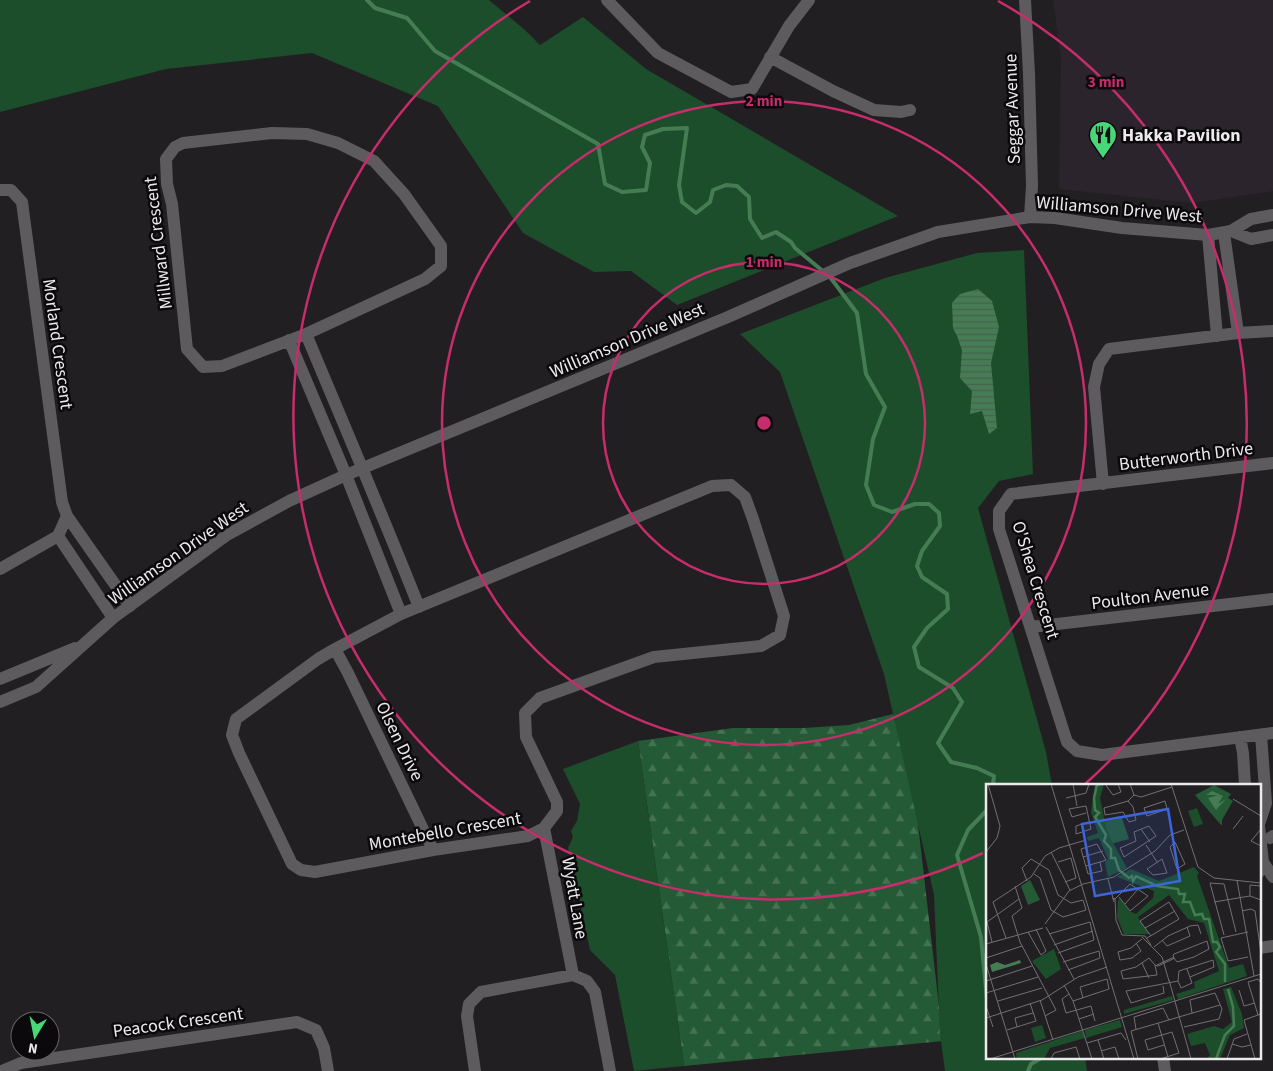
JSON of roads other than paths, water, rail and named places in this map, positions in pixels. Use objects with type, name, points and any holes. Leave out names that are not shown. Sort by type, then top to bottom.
[{"type":"street","points":[[613,2],[658,53],[731,92],[752,89],[789,26],[809,0]]},
{"type":"street","name":"Seggar Avenue","points":[[1026,0],[1032,186],[1030,217]]},
{"type":"street","points":[[770,57],[833,91],[874,110],[901,112],[910,110]]},
{"type":"street","name":"Millward Crescent","points":[[272,133],[307,134],[338,143],[374,161],[404,194],[441,246],[441,266],[425,279],[289,340],[222,366],[203,367],[187,349],[166,159],[176,148],[183,144],[272,133]]},
{"type":"street","name":"Morland Crescent","points":[[0,190],[11,190],[22,202],[62,502],[67,516],[130,606]]},
{"type":"street","name":"Williamson Drive West","points":[[1228,232],[1250,219],[1273,216]]},
{"type":"street","name":"Williamson Drive West","points":[[0,702],[36,687],[113,618],[227,535],[289,501],[346,475],[850,264],[938,232],[1030,217],[1055,218],[1122,228],[1208,234],[1228,232],[1251,239],[1273,236]]},
{"type":"street","points":[[1228,232],[1238,333]]},
{"type":"street","points":[[1208,234],[1217,336]]},
{"type":"street","points":[[1103,484],[1094,387],[1099,364],[1109,349],[1238,333],[1273,331]]},
{"type":"street","points":[[306,334],[419,607]]},
{"type":"street","points":[[289,340],[346,475],[401,614]]},
{"type":"street","name":"Butterworth Drive","points":[[1103,484],[1273,463]]},
{"type":"street","name":"O'Shea Crescent","points":[[1103,484],[1011,494],[999,511],[1000,529],[1067,742],[1078,751],[1102,755],[1267,734]]},
{"type":"street","name":"Montebello Crescent","points":[[732,485],[745,498],[784,616],[780,635],[761,646],[654,657],[540,698],[525,713],[526,738],[558,802],[557,811],[544,828],[528,836],[433,850],[315,872],[300,870],[292,864],[239,753],[232,735],[236,719],[335,648],[401,614],[712,486],[732,485]]},
{"type":"street","points":[[0,569],[58,536],[67,516]]},
{"type":"street","points":[[58,536],[113,618]]},
{"type":"street","name":"Poulton Avenue","points":[[1031,627],[1273,599]]},
{"type":"street","name":"Williamson Drive West","points":[[0,679],[84,644]]},
{"type":"street","name":"Olsen Drive","points":[[335,648],[433,850]]},
{"type":"street","points":[[1267,734],[1266,833],[1261,867],[1273,878]]},
{"type":"street","points":[[1240,737],[1245,784]]},
{"type":"street","name":"Wyatt Lane","points":[[544,828],[573,975]]},
{"type":"street","points":[[1260,948],[1273,946]]},
{"type":"street","points":[[475,1071],[467,1016],[470,1004],[481,992],[573,975],[587,981],[595,992],[610,1071]]},
{"type":"street","name":"Peacock Crescent","points":[[2,1071],[21,1063],[298,1022],[316,1030],[324,1048],[328,1071]]},
{"type":"street","points":[[1163,1058],[1165,1071]]},
{"type":"waterway","points":[[367,0],[375,8],[407,18],[435,51],[598,144],[605,184],[622,192],[646,190],[650,163],[642,147],[645,135],[663,129],[687,128],[679,185],[682,202],[696,213],[710,202],[713,190],[726,185],[737,186],[749,197],[750,219],[762,238],[776,232],[791,242],[795,248],[830,277],[857,313],[866,374],[885,407],[873,439],[866,485],[874,505],[892,512],[915,504],[929,504],[939,513],[940,526],[922,551],[917,566],[922,577],[947,594],[948,609],[927,628],[914,647],[919,667],[953,688],[962,702],[938,743],[951,762],[977,768],[994,776],[993,784]]},
{"type":"waterway","points":[[986,811],[968,830],[957,855],[981,937],[986,989]]},
{"type":"waterway","points":[[1028,1071],[1031,1064],[1041,1058]]},
{"type":"place","name":"Hakka Pavilion","points":[[1103,159]]}]
